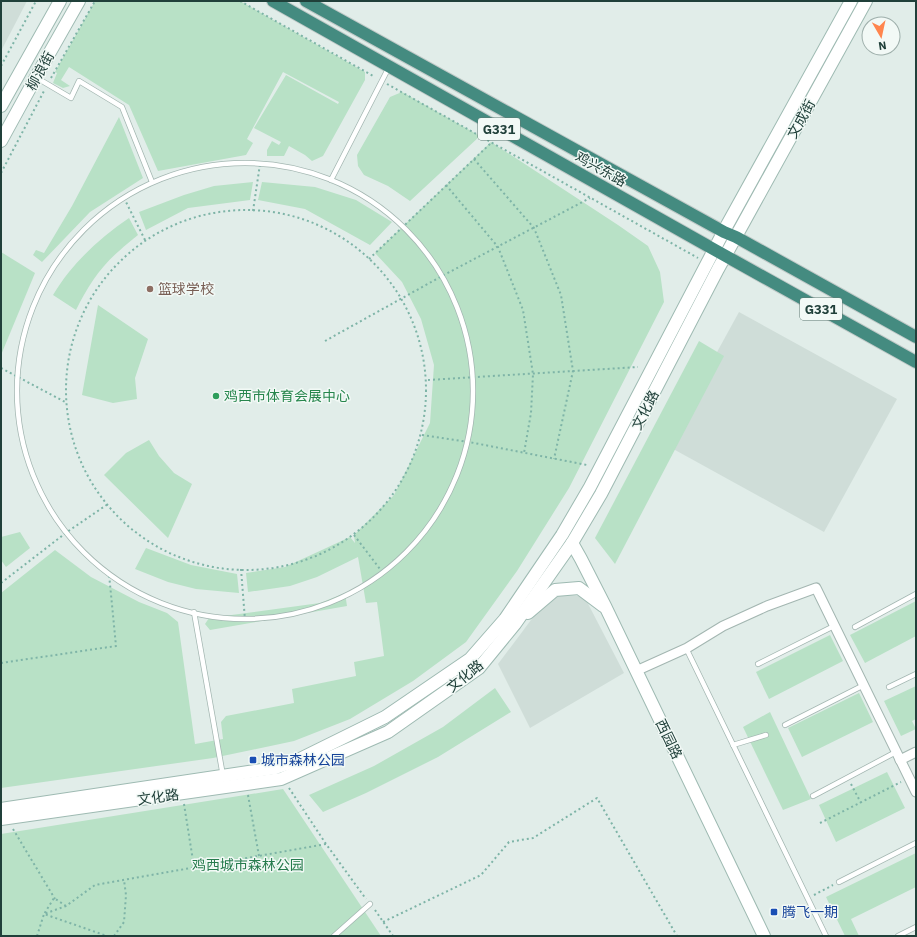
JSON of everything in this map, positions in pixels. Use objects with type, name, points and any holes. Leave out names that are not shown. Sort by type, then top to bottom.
[{"type":"highway","name":"鸡兴东路","points":[[273,1],[916,362]]},
{"type":"highway","name":"鸡兴东路","points":[[306,1],[724,232]]},
{"type":"highway","name":"G331","points":[[724,232],[736,237],[916,338]]},
{"type":"main road","name":"柳浪街","points":[[1,106],[60,1]]},
{"type":"main road","name":"柳浪街","points":[[1,141],[79,1]]},
{"type":"main road","name":"文成街","points":[[724,232],[851,1]]},
{"type":"main road","name":"文成街","points":[[736,237],[866,1]]},
{"type":"main road","name":"文化路","points":[[1,819],[282,779],[388,732],[479,668],[514,624],[572,543],[601,494],[720,253],[724,232]]},
{"type":"main road","name":"文化路","points":[[1,809],[275,768],[298,760],[385,717],[470,659],[505,620],[562,535],[590,487],[708,263],[736,237]]},
{"type":"main road","name":"西园路","points":[[572,543],[606,608],[764,936]]},
{"type":"main road","points":[[514,624],[555,590],[579,588],[606,608]]},
{"type":"street","points":[[636,671],[686,648],[723,626],[767,606],[816,588],[916,792]]},
{"type":"street","points":[[898,756],[916,752]]},
{"type":"lane","points":[[331,180],[389,66]]},
{"type":"lane","points":[[36,77],[72,98],[80,81],[122,107],[152,182]]},
{"type":"lane","points":[[231,161],[260,164],[303,168],[370,197],[424,245],[460,307],[476,378],[468,449],[439,516],[391,569],[321,608],[242,621],[163,606],[95,565],[67,532],[44,504],[17,429],[18,349],[46,274],[98,214],[160,177],[231,161]]},
{"type":"lane","points":[[854,627],[916,594]]},
{"type":"lane","points":[[194,612],[223,776]]},
{"type":"lane","points":[[758,664],[834,626]]},
{"type":"lane","points":[[686,648],[826,936]]},
{"type":"lane","points":[[889,687],[916,674]]},
{"type":"lane","points":[[785,725],[864,685]]},
{"type":"lane","points":[[733,745],[766,735]]},
{"type":"lane","points":[[813,796],[847,778],[898,756]]},
{"type":"lane","points":[[839,882],[916,843]]},
{"type":"lane","points":[[334,936],[370,904]]},
{"type":"lane","points":[[898,936],[916,927]]},
{"type":"path","points":[[1,66],[36,1]]},
{"type":"path","points":[[240,1],[708,263]]},
{"type":"path","points":[[368,259],[404,227],[491,142]]},
{"type":"path","points":[[474,159],[534,228],[561,295],[573,371],[554,459]]},
{"type":"path","points":[[253,211],[260,164]]},
{"type":"path","points":[[446,185],[498,247],[523,310],[533,374],[531,412],[524,453]]},
{"type":"path","points":[[124,198],[146,242]]},
{"type":"path","points":[[325,342],[442,276],[590,198]]},
{"type":"path","points":[[229,210],[286,213],[340,235],[384,272],[414,321],[428,380],[422,435],[394,495],[349,539],[293,565],[230,570],[170,554],[119,518],[82,468],[66,412],[68,355],[88,301],[125,256],[146,242],[173,224],[229,210]]},
{"type":"path","points":[[428,380],[638,367]]},
{"type":"path","points":[[1,368],[67,403]]},
{"type":"path","points":[[422,435],[469,442],[587,465]]},
{"type":"path","points":[[1,583],[67,532],[108,503]]},
{"type":"path","points":[[354,535],[384,573]]},
{"type":"path","points":[[241,569],[245,620]]},
{"type":"path","points":[[1,663],[116,646],[109,574]]},
{"type":"path","points":[[847,778],[861,803]]},
{"type":"path","points":[[820,823],[909,778]]},
{"type":"path","points":[[282,779],[326,844],[393,936]]},
{"type":"path","points":[[248,793],[259,856]]},
{"type":"path","points":[[383,922],[481,875],[509,842],[533,838],[597,798],[677,936]]},
{"type":"path","points":[[184,803],[194,868]]},
{"type":"path","points":[[12,828],[55,899],[66,906]]},
{"type":"path","points":[[44,914],[66,906],[95,885],[326,844]]},
{"type":"path","points":[[114,936],[124,922],[126,895],[124,880]]},
{"type":"path","points":[[807,898],[839,882]]},
{"type":"path","points":[[37,936],[44,914],[55,899]]},
{"type":"path","points":[[44,914],[107,936]]},
{"type":"shaded area","points":[[1,1],[27,1],[1,51]]},
{"type":"shaded area","points":[[739,312],[897,399],[824,532],[666,445]]},
{"type":"shaded area","points":[[555,595],[584,596],[624,673],[530,728],[498,664],[540,608]]},
{"type":"green space","points":[[95,1],[240,1],[365,72],[365,80],[323,156],[312,161],[305,155],[289,146],[284,156],[267,156],[267,150],[272,141],[279,145],[281,142],[254,128],[286,75],[338,104],[339,102],[283,72],[247,139],[253,143],[246,155],[158,171],[129,105],[69,67],[61,80],[70,86],[63,88],[53,83],[57,73],[55,72]]},
{"type":"green space","points":[[402,92],[480,136],[410,201],[388,186],[364,175],[358,166],[357,155],[390,97]]},
{"type":"green space","points":[[119,117],[143,178],[90,212],[42,262],[33,255],[36,250],[44,253],[72,206]]},
{"type":"green space","points":[[491,142],[648,246],[660,272],[664,302],[569,488],[517,571],[466,642],[413,681],[350,719],[294,741],[213,758],[1,788],[1,593],[55,550],[91,577],[139,602],[167,613],[178,622],[195,744],[223,739],[221,722],[226,716],[294,703],[292,689],[356,676],[354,662],[384,656],[377,602],[366,603],[358,557],[317,577],[290,586],[248,592],[246,573],[285,567],[350,537],[355,543],[354,535],[394,495],[430,423],[434,365],[421,319],[402,282],[375,253]]},
{"type":"green space","points":[[253,182],[250,200],[188,208],[146,230],[139,212],[184,195],[214,186]]},
{"type":"green space","points":[[262,182],[315,187],[356,200],[392,222],[370,245],[305,209],[258,200]]},
{"type":"green space","points":[[129,218],[138,235],[112,257],[100,271],[89,286],[76,310],[53,295],[65,277],[82,257],[105,236]]},
{"type":"green space","points":[[1,252],[35,273],[1,355]]},
{"type":"green space","points":[[98,305],[148,339],[135,378],[137,399],[113,403],[82,395]]},
{"type":"green space","points":[[699,341],[724,356],[615,564],[595,538]]},
{"type":"green space","points":[[149,440],[159,456],[174,473],[192,484],[168,538],[104,475],[126,453]]},
{"type":"green space","points":[[20,532],[30,548],[6,567],[1,560],[1,537]]},
{"type":"green space","points":[[146,548],[191,565],[237,574],[239,593],[196,589],[168,582],[135,569]]},
{"type":"green space","points":[[345,593],[347,606],[210,630],[205,624],[209,618],[320,603]]},
{"type":"green space","points":[[916,601],[916,636],[865,663],[850,635]]},
{"type":"green space","points":[[830,635],[843,661],[769,699],[756,672]]},
{"type":"green space","points":[[916,686],[916,719],[912,721],[916,729],[901,736],[884,701]]},
{"type":"green space","points":[[495,688],[511,712],[438,757],[366,793],[323,812],[309,795],[374,766],[443,727]]},
{"type":"green space","points":[[859,693],[873,722],[802,757],[788,728]]},
{"type":"green space","points":[[770,712],[811,799],[783,810],[743,727]]},
{"type":"green space","points":[[887,772],[905,808],[836,842],[819,805]]},
{"type":"green space","name":"鸡西城市森林公园","points":[[283,789],[381,936],[1,936],[1,834]]},
{"type":"green space","points":[[916,853],[916,887],[851,919],[859,936],[845,936],[826,897]]},
{"type":"place","name":"篮球学校","points":[[150,289]]},
{"type":"place","name":"鸡西市体育会展中心","points":[[216,396]]},
{"type":"place","name":"城市森林公园","points":[[253,760]]},
{"type":"place","name":"腾飞一期","points":[[774,912]]}]
